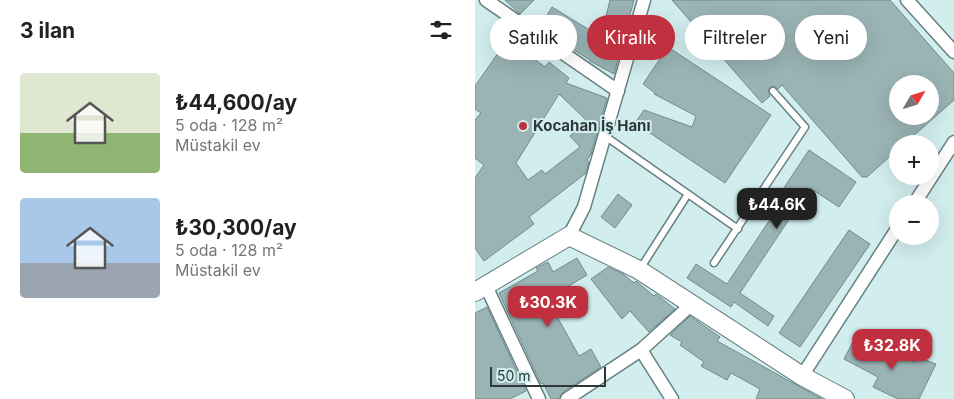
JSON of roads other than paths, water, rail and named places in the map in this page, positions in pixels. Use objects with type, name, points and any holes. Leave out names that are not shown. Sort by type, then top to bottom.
[{"type":"street","points":[[486,0],[618,91]]},
{"type":"street","points":[[539,399],[480,289],[569,236],[584,207],[645,0]]},
{"type":"street","points":[[907,0],[954,52]]},
{"type":"street","points":[[920,195],[954,142]]},
{"type":"street","points":[[569,236],[639,270],[802,376],[845,399]]},
{"type":"street","points":[[802,376],[889,241]]},
{"type":"street","points":[[567,399],[641,350],[692,304]]},
{"type":"street","points":[[641,350],[673,399]]},
{"type":"lane","points":[[715,263],[805,127],[773,90]]},
{"type":"lane","points":[[605,136],[738,229]]},
{"type":"lane","points":[[639,270],[688,194]]},
{"type":"place","name":"Kocahan İş Hanı","points":[[523,126]]}]
